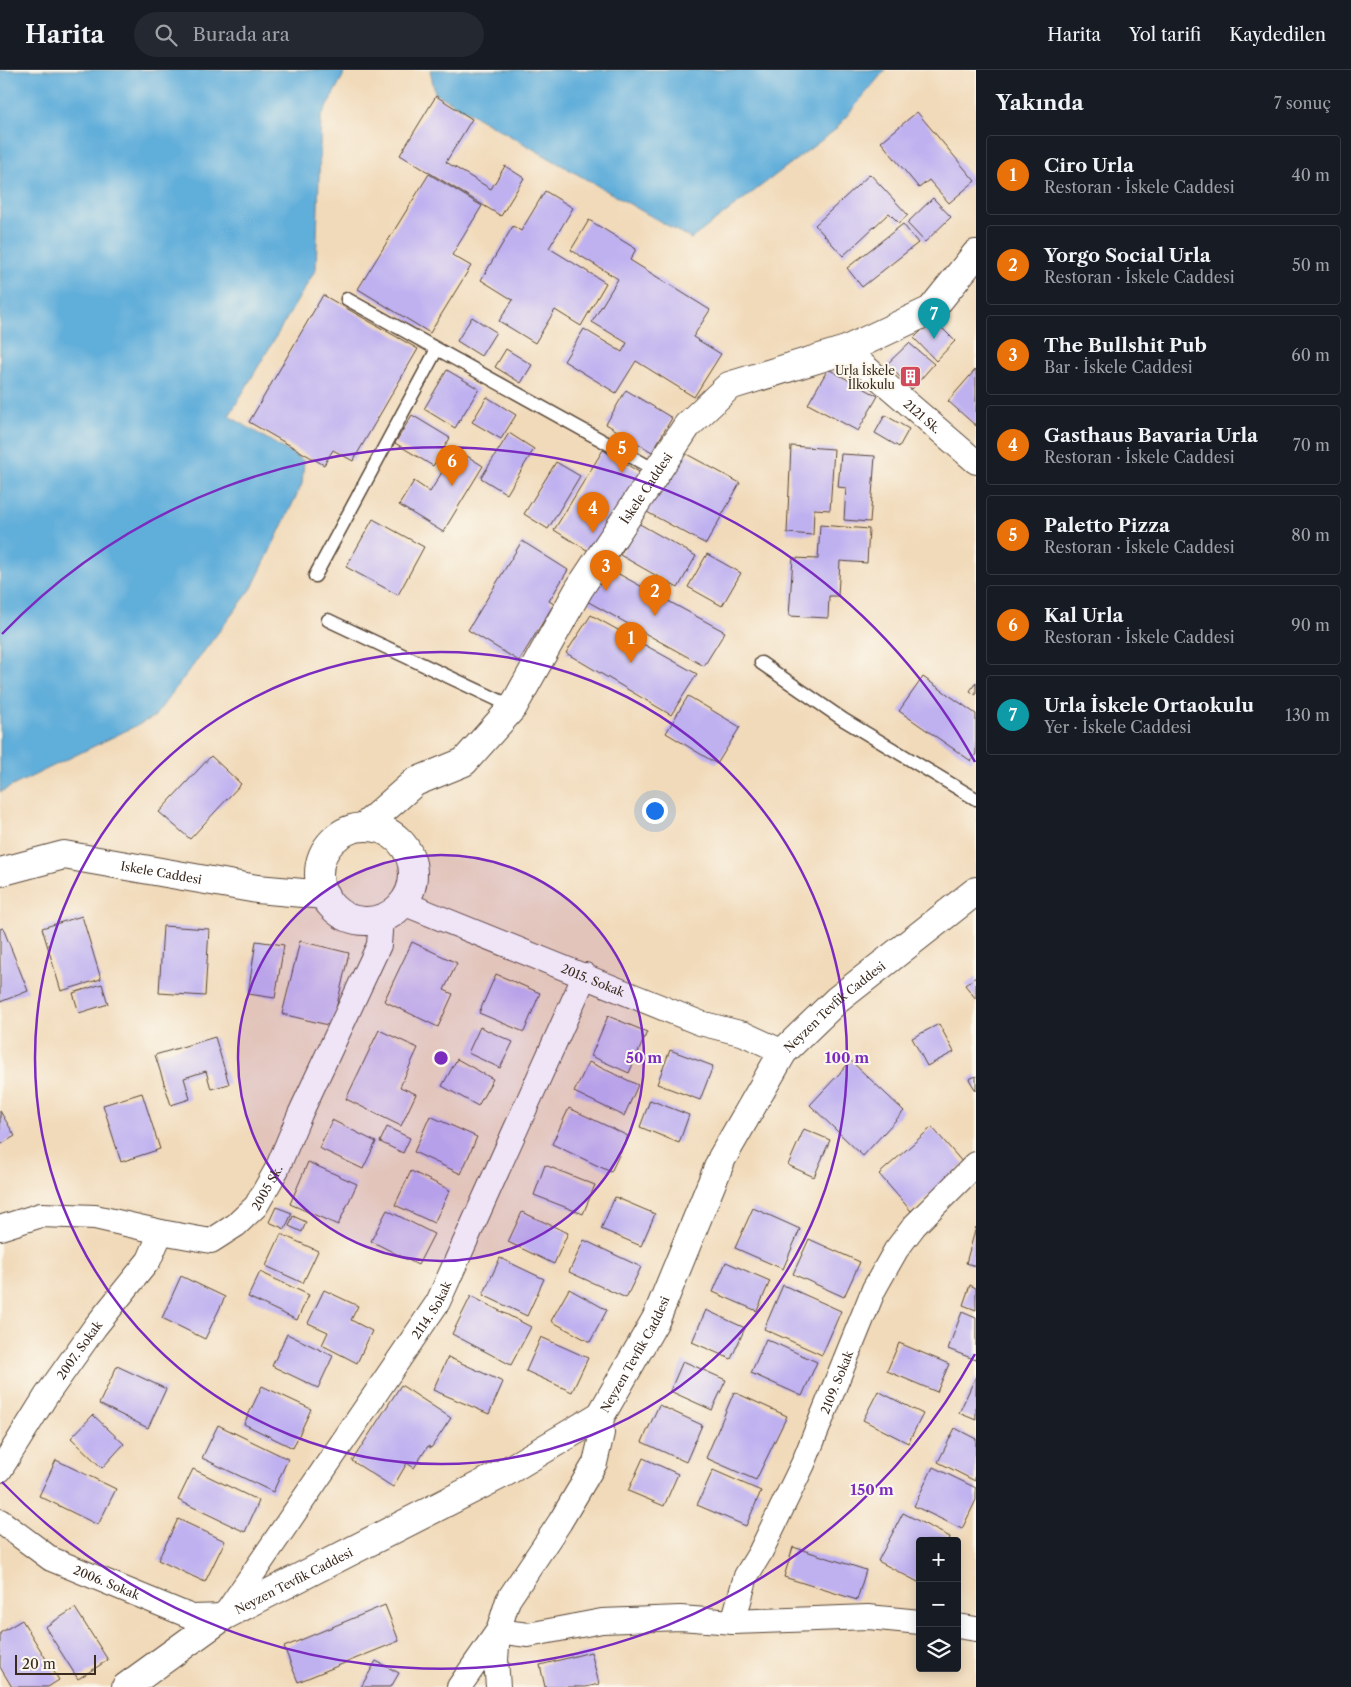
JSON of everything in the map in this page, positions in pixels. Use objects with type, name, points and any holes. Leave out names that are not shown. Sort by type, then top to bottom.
[{"type":"street","name":"İskele Caddesi","points":[[364,826],[414,782],[464,762],[513,708],[579,589],[687,426],[729,386],[846,350],[931,310],[976,254]]},
{"type":"street","name":"2121 Sk.","points":[[846,350],[976,462]]},
{"type":"street","points":[[364,826],[378,828],[390,833],[400,841],[408,852],[413,878],[410,891],[392,910],[368,921],[355,919],[343,914],[332,906],[324,895],[320,883],[320,869],[323,856],[330,845],[339,835],[364,826]]},
{"type":"street","name":"Iskele Caddesi","points":[[0,872],[64,855],[257,889],[324,895]]},
{"type":"street","name":"Neyzen Tevfik Caddesi","points":[[134,1684],[224,1616],[506,1472],[601,1415],[656,1319],[722,1158],[784,1052],[837,1000],[976,891]]},
{"type":"street","name":"2015. Sokak","points":[[392,910],[584,975],[700,1023],[744,1034],[784,1052]]},
{"type":"street","name":"2005 Sk.","points":[[0,1228],[41,1215],[95,1217],[211,1241],[236,1226],[256,1206],[277,1169],[300,1114],[379,945],[392,910]]},
{"type":"street","name":"2114. Sokak","points":[[224,1616],[438,1302],[584,975]]},
{"type":"street","name":"2109. Sokak","points":[[732,1622],[746,1576],[760,1553],[803,1464],[877,1283],[896,1250],[915,1225],[976,1164]]},
{"type":"street","name":"2007. Sokak","points":[[0,1470],[46,1396],[95,1327],[149,1260],[161,1232]]},
{"type":"street","points":[[498,1687],[496,1660],[498,1631],[508,1600],[560,1522],[595,1463],[602,1433],[601,1415]]},
{"type":"street","name":"2006. Sokak","points":[[0,1521],[51,1559],[192,1617],[224,1616]]},
{"type":"street","points":[[498,1631],[528,1635],[602,1621],[680,1618],[732,1622],[868,1617],[916,1622]]},
{"type":"street","points":[[961,1627],[976,1629]]},
{"type":"street","points":[[459,1687],[498,1631]]},
{"type":"lane","points":[[347,299],[657,471]]},
{"type":"lane","points":[[314,576],[437,349]]},
{"type":"lane","points":[[328,620],[513,708]]},
{"type":"lane","points":[[761,663],[844,720],[976,799]]},
{"type":"water","points":[[0,70],[344,70],[343,76],[321,117],[316,269],[229,416],[304,461],[302,484],[252,588],[154,717],[0,792]]},
{"type":"water","points":[[430,70],[885,70],[835,130],[691,239],[435,93]]},
{"type":"building","points":[[436,96],[472,119],[446,162],[491,189],[505,166],[524,178],[501,216],[400,155]]},
{"type":"building","points":[[917,112],[975,181],[949,203],[929,180],[919,188],[881,142]]},
{"type":"building","points":[[429,174],[482,206],[452,255],[471,266],[430,333],[358,289]]},
{"type":"building","points":[[870,174],[908,215],[899,223],[889,213],[843,256],[815,225]]},
{"type":"building","points":[[545,191],[573,208],[549,248],[606,283],[581,326],[555,310],[535,343],[499,321],[513,300],[481,280],[513,226],[521,231]]},
{"type":"building","points":[[933,198],[951,217],[925,242],[907,223]]},
{"type":"building","points":[[589,220],[636,249],[630,260],[710,310],[693,337],[721,354],[694,397],[636,361],[616,393],[564,361],[584,329],[622,352],[627,343],[592,322],[618,279],[571,250]]},
{"type":"building","points":[[903,224],[918,243],[862,287],[847,268]]},
{"type":"building","points":[[323,295],[418,349],[353,461],[333,450],[324,465],[249,422]]},
{"type":"building","points":[[472,317],[496,332],[481,356],[457,341]]},
{"type":"building","points":[[933,319],[955,341],[936,361],[914,338]]},
{"type":"building","name":"Urla İskele İlkokulu","points":[[909,343],[934,364],[912,389],[887,364]]},
{"type":"building","points":[[506,349],[532,365],[521,383],[495,367]]},
{"type":"building","points":[[828,369],[878,396],[858,431],[808,404]]},
{"type":"building","points":[[976,369],[976,426],[948,401]]},
{"type":"building","points":[[447,370],[479,389],[455,428],[424,409]]},
{"type":"building","points":[[626,390],[672,418],[652,452],[606,424]]},
{"type":"building","points":[[487,397],[516,415],[501,439],[472,422]]},
{"type":"building","points":[[412,415],[450,438],[433,466],[395,443]]},
{"type":"building","points":[[885,415],[909,429],[899,447],[875,433]]},
{"type":"building","points":[[509,433],[534,449],[507,494],[481,478]]},
{"type":"building","points":[[791,446],[834,449],[830,510],[814,509],[813,535],[787,533]]},
{"type":"building","points":[[456,449],[483,466],[443,532],[399,505],[414,481],[430,492]]},
{"type":"building","points":[[603,450],[644,475],[595,555],[554,530]]},
{"type":"building","points":[[679,450],[740,483],[706,544],[645,511]]},
{"type":"building","points":[[841,454],[875,456],[870,522],[844,520],[846,488],[838,487]]},
{"type":"building","points":[[556,462],[580,476],[548,529],[524,514]]},
{"type":"building","points":[[373,519],[424,547],[398,595],[346,567]]},
{"type":"building","points":[[638,523],[696,556],[678,588],[620,555]]},
{"type":"building","points":[[820,525],[869,529],[867,563],[840,561],[838,596],[829,596],[828,618],[789,616],[793,558],[818,559]]},
{"type":"building","points":[[522,541],[568,570],[549,601],[554,604],[519,661],[468,630]]},
{"type":"building","points":[[707,554],[741,573],[722,606],[688,587]]},
{"type":"building","points":[[604,566],[725,632],[704,666],[585,600]]},
{"type":"building","points":[[591,615],[697,674],[671,715],[566,653]]},
{"type":"building","points":[[923,677],[976,714],[976,754],[971,761],[899,711]]},
{"type":"building","points":[[976,682],[976,695],[970,691]]},
{"type":"building","points":[[688,696],[740,727],[717,764],[666,733]]},
{"type":"building","points":[[211,756],[241,784],[190,839],[159,812]]},
{"type":"building","points":[[82,916],[101,979],[61,991],[42,928]]},
{"type":"building","points":[[163,926],[209,929],[205,996],[159,993]]},
{"type":"building","points":[[3,928],[28,991],[0,1002],[0,929]]},
{"type":"building","points":[[256,941],[284,945],[275,998],[248,994]]},
{"type":"building","points":[[300,941],[349,953],[332,1026],[282,1014]]},
{"type":"building","points":[[412,942],[457,963],[444,990],[453,994],[438,1027],[384,1001]]},
{"type":"building","points":[[496,974],[540,993],[524,1032],[479,1013]]},
{"type":"building","points":[[976,977],[976,999],[965,985]]},
{"type":"building","points":[[102,984],[108,1004],[79,1013],[73,993]]},
{"type":"building","points":[[608,1016],[647,1032],[629,1073],[591,1056]]},
{"type":"building","points":[[939,1024],[954,1052],[927,1066],[912,1038]]},
{"type":"building","points":[[480,1027],[513,1042],[500,1068],[468,1053]]},
{"type":"building","points":[[379,1030],[418,1048],[400,1087],[416,1094],[401,1126],[346,1099]]},
{"type":"building","points":[[215,1037],[229,1084],[211,1089],[206,1071],[184,1078],[190,1099],[171,1105],[155,1055]]},
{"type":"building","points":[[670,1050],[713,1066],[700,1100],[657,1084]]},
{"type":"building","points":[[457,1059],[493,1079],[478,1106],[442,1086]]},
{"type":"building","points":[[851,1061],[904,1111],[863,1156],[810,1105]]},
{"type":"building","points":[[589,1062],[638,1085],[624,1116],[574,1092]]},
{"type":"building","points":[[976,1076],[976,1091],[969,1079]]},
{"type":"building","points":[[142,1093],[160,1149],[121,1162],[103,1105]]},
{"type":"building","points":[[650,1100],[689,1115],[679,1143],[640,1127]]},
{"type":"building","points":[[569,1108],[628,1136],[611,1172],[552,1144]]},
{"type":"building","points":[[0,1111],[15,1136],[0,1145]]},
{"type":"building","points":[[430,1116],[477,1137],[461,1174],[414,1152]]},
{"type":"building","points":[[332,1120],[376,1142],[363,1169],[319,1148]]},
{"type":"building","points":[[387,1127],[410,1138],[403,1153],[380,1142]]},
{"type":"building","points":[[932,1127],[964,1164],[911,1211],[879,1174]]},
{"type":"building","points":[[804,1129],[830,1140],[814,1177],[788,1165]]},
{"type":"building","points":[[308,1162],[357,1184],[338,1225],[290,1204]]},
{"type":"building","points":[[545,1165],[595,1185],[583,1214],[534,1195]]},
{"type":"building","points":[[411,1171],[450,1190],[434,1223],[395,1205]]},
{"type":"building","points":[[615,1197],[655,1214],[641,1246],[601,1229]]},
{"type":"building","points":[[276,1207],[292,1213],[285,1229],[269,1222]]},
{"type":"building","points":[[753,1208],[800,1229],[783,1269],[735,1248]]},
{"type":"building","points":[[387,1210],[434,1234],[418,1265],[371,1241]]},
{"type":"building","points":[[522,1212],[568,1233],[554,1264],[508,1242]]},
{"type":"building","points":[[293,1216],[306,1222],[302,1232],[289,1226]]},
{"type":"building","points":[[976,1227],[976,1266],[966,1263]]},
{"type":"building","points":[[281,1234],[318,1251],[303,1283],[266,1266]]},
{"type":"building","points":[[809,1239],[860,1262],[844,1297],[793,1274]]},
{"type":"building","points":[[584,1240],[641,1267],[626,1298],[569,1272]]},
{"type":"building","points":[[500,1258],[544,1279],[527,1316],[483,1295]]},
{"type":"building","points":[[726,1262],[770,1281],[757,1311],[713,1292]]},
{"type":"building","points":[[260,1272],[309,1295],[297,1320],[248,1297]]},
{"type":"building","points":[[181,1276],[225,1297],[205,1339],[162,1318]]},
{"type":"building","points":[[783,1285],[841,1311],[822,1355],[764,1329]]},
{"type":"building","points":[[970,1285],[976,1288],[976,1310],[963,1305]]},
{"type":"building","points":[[569,1289],[607,1310],[590,1342],[551,1321]]},
{"type":"building","points":[[324,1290],[358,1306],[351,1320],[372,1331],[357,1363],[322,1345],[328,1332],[308,1323]]},
{"type":"building","points":[[471,1296],[531,1327],[511,1365],[452,1334]]},
{"type":"building","points":[[706,1310],[745,1328],[731,1359],[692,1342]]},
{"type":"building","points":[[962,1312],[976,1318],[976,1360],[948,1349]]},
{"type":"building","points":[[287,1334],[333,1356],[318,1388],[272,1366]]},
{"type":"building","points":[[541,1337],[588,1358],[572,1392],[526,1371]]},
{"type":"building","points":[[766,1339],[817,1362],[802,1396],[751,1373]]},
{"type":"building","points":[[899,1343],[949,1364],[937,1392],[887,1371]]},
{"type":"building","points":[[448,1357],[503,1382],[489,1414],[433,1390]]},
{"type":"building","points":[[683,1361],[726,1380],[712,1410],[670,1391]]},
{"type":"building","points":[[117,1366],[166,1389],[148,1428],[99,1404]]},
{"type":"building","points":[[976,1376],[976,1420],[959,1413]]},
{"type":"building","points":[[401,1385],[451,1418],[431,1448],[428,1446],[414,1468],[407,1463],[393,1487],[352,1461]]},
{"type":"building","points":[[262,1386],[311,1409],[293,1448],[244,1424]]},
{"type":"building","points":[[878,1391],[923,1414],[908,1443],[863,1420]]},
{"type":"building","points":[[734,1392],[787,1416],[756,1480],[706,1458]]},
{"type":"building","points":[[659,1405],[702,1425],[686,1462],[642,1442]]},
{"type":"building","points":[[93,1415],[124,1444],[102,1468],[71,1438]]},
{"type":"building","points":[[218,1425],[288,1459],[273,1492],[202,1458]]},
{"type":"building","points":[[955,1428],[976,1439],[975,1481],[938,1462]]},
{"type":"building","points":[[643,1458],[678,1474],[664,1506],[628,1491]]},
{"type":"building","points":[[56,1460],[116,1489],[98,1525],[39,1496]]},
{"type":"building","points":[[933,1467],[976,1488],[976,1500],[962,1529],[914,1506]]},
{"type":"building","points":[[193,1469],[259,1501],[245,1532],[178,1500]]},
{"type":"building","points":[[713,1470],[761,1491],[746,1526],[697,1505]]},
{"type":"building","points":[[903,1513],[950,1537],[916,1537],[916,1581],[878,1561]]},
{"type":"building","points":[[178,1519],[225,1541],[205,1582],[158,1560]]},
{"type":"building","points":[[793,1547],[866,1570],[857,1600],[784,1577]]},
{"type":"building","points":[[385,1605],[399,1641],[298,1682],[284,1647]]},
{"type":"building","points":[[75,1608],[108,1660],[78,1679],[45,1627]]},
{"type":"building","points":[[22,1620],[59,1680],[48,1687],[12,1687],[0,1667],[0,1633]]},
{"type":"building","points":[[591,1652],[599,1684],[586,1687],[545,1687],[540,1665]]},
{"type":"building","points":[[376,1661],[399,1673],[391,1687],[361,1687]]},
{"type":"place","name":"Urla İskele Ortaokulu","points":[[934,339]]},
{"type":"place","name":"Urla İskele İlkokulu","points":[[911,377]]},
{"type":"place","name":"Paletto Pizza","points":[[622,473]]},
{"type":"place","name":"Kal Urla","points":[[452,486]]},
{"type":"place","name":"Gasthaus Bavaria Urla","points":[[593,533]]},
{"type":"place","name":"The Bullshit Pub","points":[[606,591]]},
{"type":"place","name":"Yorgo Social Urla","points":[[655,616]]},
{"type":"place","name":"Ciro Urla","points":[[631,663]]}]
